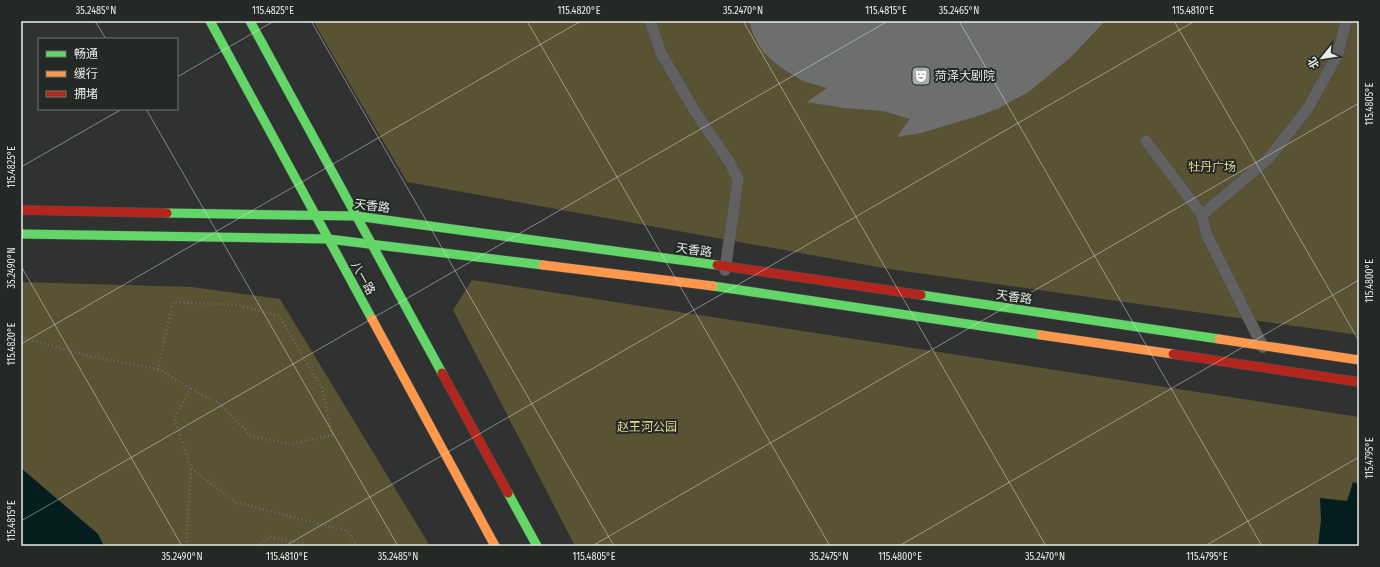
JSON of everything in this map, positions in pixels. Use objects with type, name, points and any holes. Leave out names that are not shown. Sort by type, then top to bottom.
[{"type":"main road","name":"八一路","points":[[210,21],[495,546]]},
{"type":"main road","points":[[250,21],[537,546]]},
{"type":"main road","name":"天香路","points":[[21,210],[356,216],[725,266],[1359,360]]},
{"type":"main road","points":[[21,234],[328,239],[722,287],[1359,382]]},
{"type":"lane","points":[[650,21],[661,53],[696,113],[730,163],[738,180],[722,287]]},
{"type":"lane","points":[[1202,215],[1268,159],[1308,108],[1338,54],[1346,21]]},
{"type":"lane","points":[[1146,141],[1202,215],[1206,233],[1274,370]]},
{"type":"path","points":[[21,337],[89,356],[158,369],[219,404],[251,436],[290,444],[332,435],[322,388],[279,316],[239,305],[173,302],[158,369]]},
{"type":"path","points":[[186,546],[191,468],[174,418],[191,389]]},
{"type":"path","points":[[191,468],[235,502],[347,530],[357,546]]},
{"type":"path","points":[[257,546],[270,537],[302,543],[303,546]]},
{"type":"green space","name":"牡丹广场","points":[[313,21],[1359,21],[1359,335],[889,269],[407,182]]},
{"type":"green space","name":"赵王河公园","points":[[472,280],[1359,417],[1359,546],[575,546],[453,310]]},
{"type":"green space","points":[[21,282],[192,287],[280,299],[430,546],[21,546]]},
{"type":"water","points":[[21,468],[98,534],[104,546],[21,546]]},
{"type":"water","points":[[1353,482],[1359,484],[1359,546],[1318,546],[1321,520],[1320,498],[1347,501]]},
{"type":"building","name":"菏泽大剧院","points":[[749,21],[1105,21],[1072,56],[1030,91],[999,108],[981,115],[921,133],[897,137],[910,119],[883,111],[844,108],[807,102],[827,88],[803,81],[780,67],[763,52],[753,34]]},
{"type":"traffic: fast","points":[[210,21],[372,319]]},
{"type":"traffic: fast","points":[[250,21],[442,373]]},
{"type":"traffic: fast","points":[[167,213],[356,216],[717,265]]},
{"type":"traffic: fast","points":[[21,234],[328,239],[543,265]]},
{"type":"traffic: fast","points":[[713,286],[1041,335]]},
{"type":"traffic: fast","points":[[921,295],[1219,339]]},
{"type":"traffic: fast","points":[[508,493],[537,546]]},
{"type":"traffic: slow","points":[[543,265],[713,286]]},
{"type":"traffic: slow","points":[[372,319],[495,546]]},
{"type":"traffic: slow","points":[[1041,335],[1173,354]]},
{"type":"traffic: slow","points":[[1219,339],[1359,360]]},
{"type":"traffic: jam","points":[[21,210],[167,213]]},
{"type":"traffic: jam","points":[[717,265],[921,295]]},
{"type":"traffic: jam","points":[[1173,354],[1359,382]]},
{"type":"traffic: jam","points":[[442,373],[508,493]]},
{"type":"place","name":"菏泽大剧院","points":[[921,76]]}]
